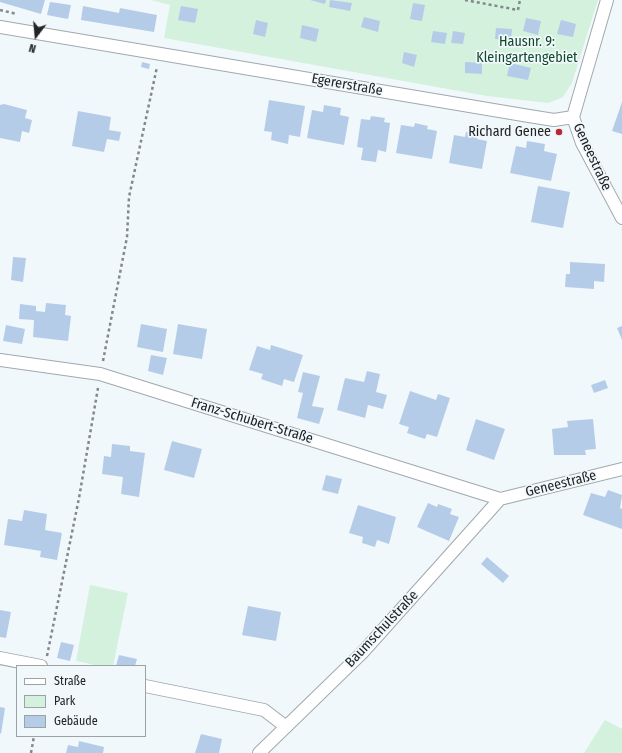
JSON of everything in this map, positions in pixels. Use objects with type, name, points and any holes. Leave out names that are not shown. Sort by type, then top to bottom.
[{"type":"street","points":[[573,117],[607,0]]},
{"type":"street","name":"Egererstraße","points":[[0,26],[554,120],[573,117]]},
{"type":"street","name":"Geneestraße","points":[[573,117],[582,143],[622,218]]},
{"type":"street","name":"Franz-Schubert-Straße","points":[[0,360],[100,374],[500,499]]},
{"type":"street","name":"Geneestraße","points":[[500,499],[622,469]]},
{"type":"street","name":"Baumschulstraße","points":[[259,753],[285,726],[362,653],[500,499]]},
{"type":"street","points":[[0,658],[36,665]]},
{"type":"street","points":[[146,686],[264,710],[285,726]]},
{"type":"path","points":[[465,0],[518,10],[520,0]]},
{"type":"path","points":[[31,753],[34,737]]},
{"type":"green space","name":"Hausnr. 9: Kleingartengebiet","points":[[151,0],[598,0],[572,83],[563,97],[548,103],[487,96],[164,38],[170,5]]},
{"type":"green space","points":[[90,585],[128,593],[113,665],[95,665],[76,661]]},
{"type":"green space","points":[[605,720],[622,729],[622,753],[584,753]]},
{"type":"building","points":[[0,0],[45,0],[41,14],[0,2]]},
{"type":"building","points":[[310,0],[326,0],[325,4]]},
{"type":"building","points":[[330,0],[352,3],[350,11],[329,7]]},
{"type":"building","points":[[50,2],[71,5],[68,19],[47,15]]},
{"type":"building","points":[[413,3],[425,5],[422,21],[410,19]]},
{"type":"building","points":[[83,6],[119,13],[120,8],[157,15],[154,32],[81,20]]},
{"type":"building","points":[[181,6],[198,9],[195,23],[178,20]]},
{"type":"building","points":[[364,17],[380,21],[378,32],[361,27]]},
{"type":"building","points":[[526,18],[541,21],[538,35],[523,31]]},
{"type":"building","points":[[256,20],[268,23],[265,37],[253,34]]},
{"type":"building","points":[[561,20],[576,24],[573,37],[557,34]]},
{"type":"building","points":[[302,25],[319,29],[316,42],[300,38]]},
{"type":"building","points":[[496,28],[512,29],[511,40],[495,39]]},
{"type":"building","points":[[433,31],[447,33],[445,44],[431,42]]},
{"type":"building","points":[[453,31],[465,33],[463,44],[451,43]]},
{"type":"building","points":[[404,52],[417,55],[414,67],[402,63]]},
{"type":"building","points":[[142,62],[150,64],[149,69],[141,67]]},
{"type":"building","points":[[465,62],[482,63],[482,74],[465,73]]},
{"type":"building","points":[[510,63],[531,68],[528,80],[507,76]]},
{"type":"building","points":[[269,100],[305,106],[300,137],[289,135],[288,144],[271,140],[272,132],[264,131]]},
{"type":"building","points":[[622,102],[622,134],[612,131]]},
{"type":"building","points":[[4,104],[27,110],[25,118],[32,120],[29,133],[22,131],[20,142],[0,138],[0,105]]},
{"type":"building","points":[[324,105],[341,108],[340,115],[349,117],[344,145],[307,138],[312,110],[323,112]]},
{"type":"building","points":[[78,111],[111,117],[109,130],[121,132],[119,141],[107,139],[104,152],[72,146]]},
{"type":"building","points":[[371,116],[385,118],[384,122],[390,123],[386,152],[378,150],[376,162],[361,160],[363,148],[357,147],[361,119],[370,120]]},
{"type":"building","points":[[415,123],[428,126],[427,129],[437,131],[432,159],[396,153],[401,125],[414,127]]},
{"type":"building","points":[[466,132],[478,134],[477,139],[487,141],[482,169],[449,163],[454,135],[465,137]]},
{"type":"building","points":[[527,141],[545,144],[544,151],[557,154],[551,181],[510,173],[516,146],[526,148]]},
{"type":"building","points":[[538,186],[570,192],[563,228],[531,222]]},
{"type":"building","points":[[13,257],[26,258],[23,282],[11,280]]},
{"type":"building","points":[[570,262],[605,264],[604,282],[594,281],[594,289],[565,287],[566,274],[570,274]]},
{"type":"building","points":[[46,303],[66,305],[65,315],[71,316],[68,341],[33,337],[34,320],[19,319],[20,304],[36,306],[36,311],[45,312]]},
{"type":"building","points":[[141,324],[167,329],[163,352],[137,347]]},
{"type":"building","points":[[178,324],[207,329],[202,359],[173,354]]},
{"type":"building","points":[[6,325],[25,329],[22,344],[3,341]]},
{"type":"building","points":[[622,326],[622,340],[617,328]]},
{"type":"building","points":[[271,345],[303,355],[294,382],[284,379],[282,386],[261,379],[263,374],[249,370],[257,346],[270,350]]},
{"type":"building","points":[[151,355],[167,358],[163,375],[148,371]]},
{"type":"building","points":[[367,371],[380,374],[376,392],[387,395],[383,409],[368,405],[365,418],[337,410],[345,378],[364,382]]},
{"type":"building","points":[[303,372],[320,376],[312,406],[324,408],[319,424],[297,418],[303,393],[298,392]]},
{"type":"building","points":[[605,380],[608,388],[594,393],[591,385]]},
{"type":"building","points":[[410,391],[436,400],[438,394],[450,398],[437,437],[427,434],[425,439],[407,433],[409,427],[399,424]]},
{"type":"building","points":[[476,419],[505,429],[494,460],[466,450]]},
{"type":"building","points":[[593,419],[596,449],[585,450],[586,455],[554,455],[552,429],[568,427],[567,421]]},
{"type":"building","points":[[172,441],[202,449],[194,478],[164,470]]},
{"type":"building","points":[[112,444],[130,446],[130,451],[145,453],[139,497],[121,494],[123,477],[102,474],[104,456],[111,457]]},
{"type":"building","points":[[326,475],[342,479],[338,494],[322,490]]},
{"type":"building","points":[[608,490],[622,495],[620,508],[622,509],[622,529],[583,515],[591,493],[605,497]]},
{"type":"building","points":[[428,503],[437,507],[438,504],[452,509],[450,514],[459,517],[449,541],[417,527]]},
{"type":"building","points":[[358,505],[396,517],[389,544],[377,540],[375,547],[362,543],[363,537],[349,533]]},
{"type":"building","points":[[24,510],[47,514],[45,530],[62,533],[57,560],[40,557],[41,551],[4,545],[8,519],[22,521]]},
{"type":"building","points":[[487,557],[509,576],[503,583],[481,564]]},
{"type":"building","points":[[248,606],[281,612],[276,641],[242,635]]},
{"type":"building","points":[[0,610],[11,612],[6,638],[0,637]]},
{"type":"building","points":[[61,642],[74,645],[70,661],[57,658]]},
{"type":"building","points":[[119,655],[137,659],[135,665],[116,665]]},
{"type":"building","points":[[0,707],[5,708],[1,734],[0,733]]},
{"type":"building","points":[[201,734],[222,739],[219,753],[195,753]]},
{"type":"building","points":[[79,741],[104,747],[103,753],[66,753],[68,745],[78,747]]},
{"type":"place","name":"Richard Genee","points":[[559,132]]}]
